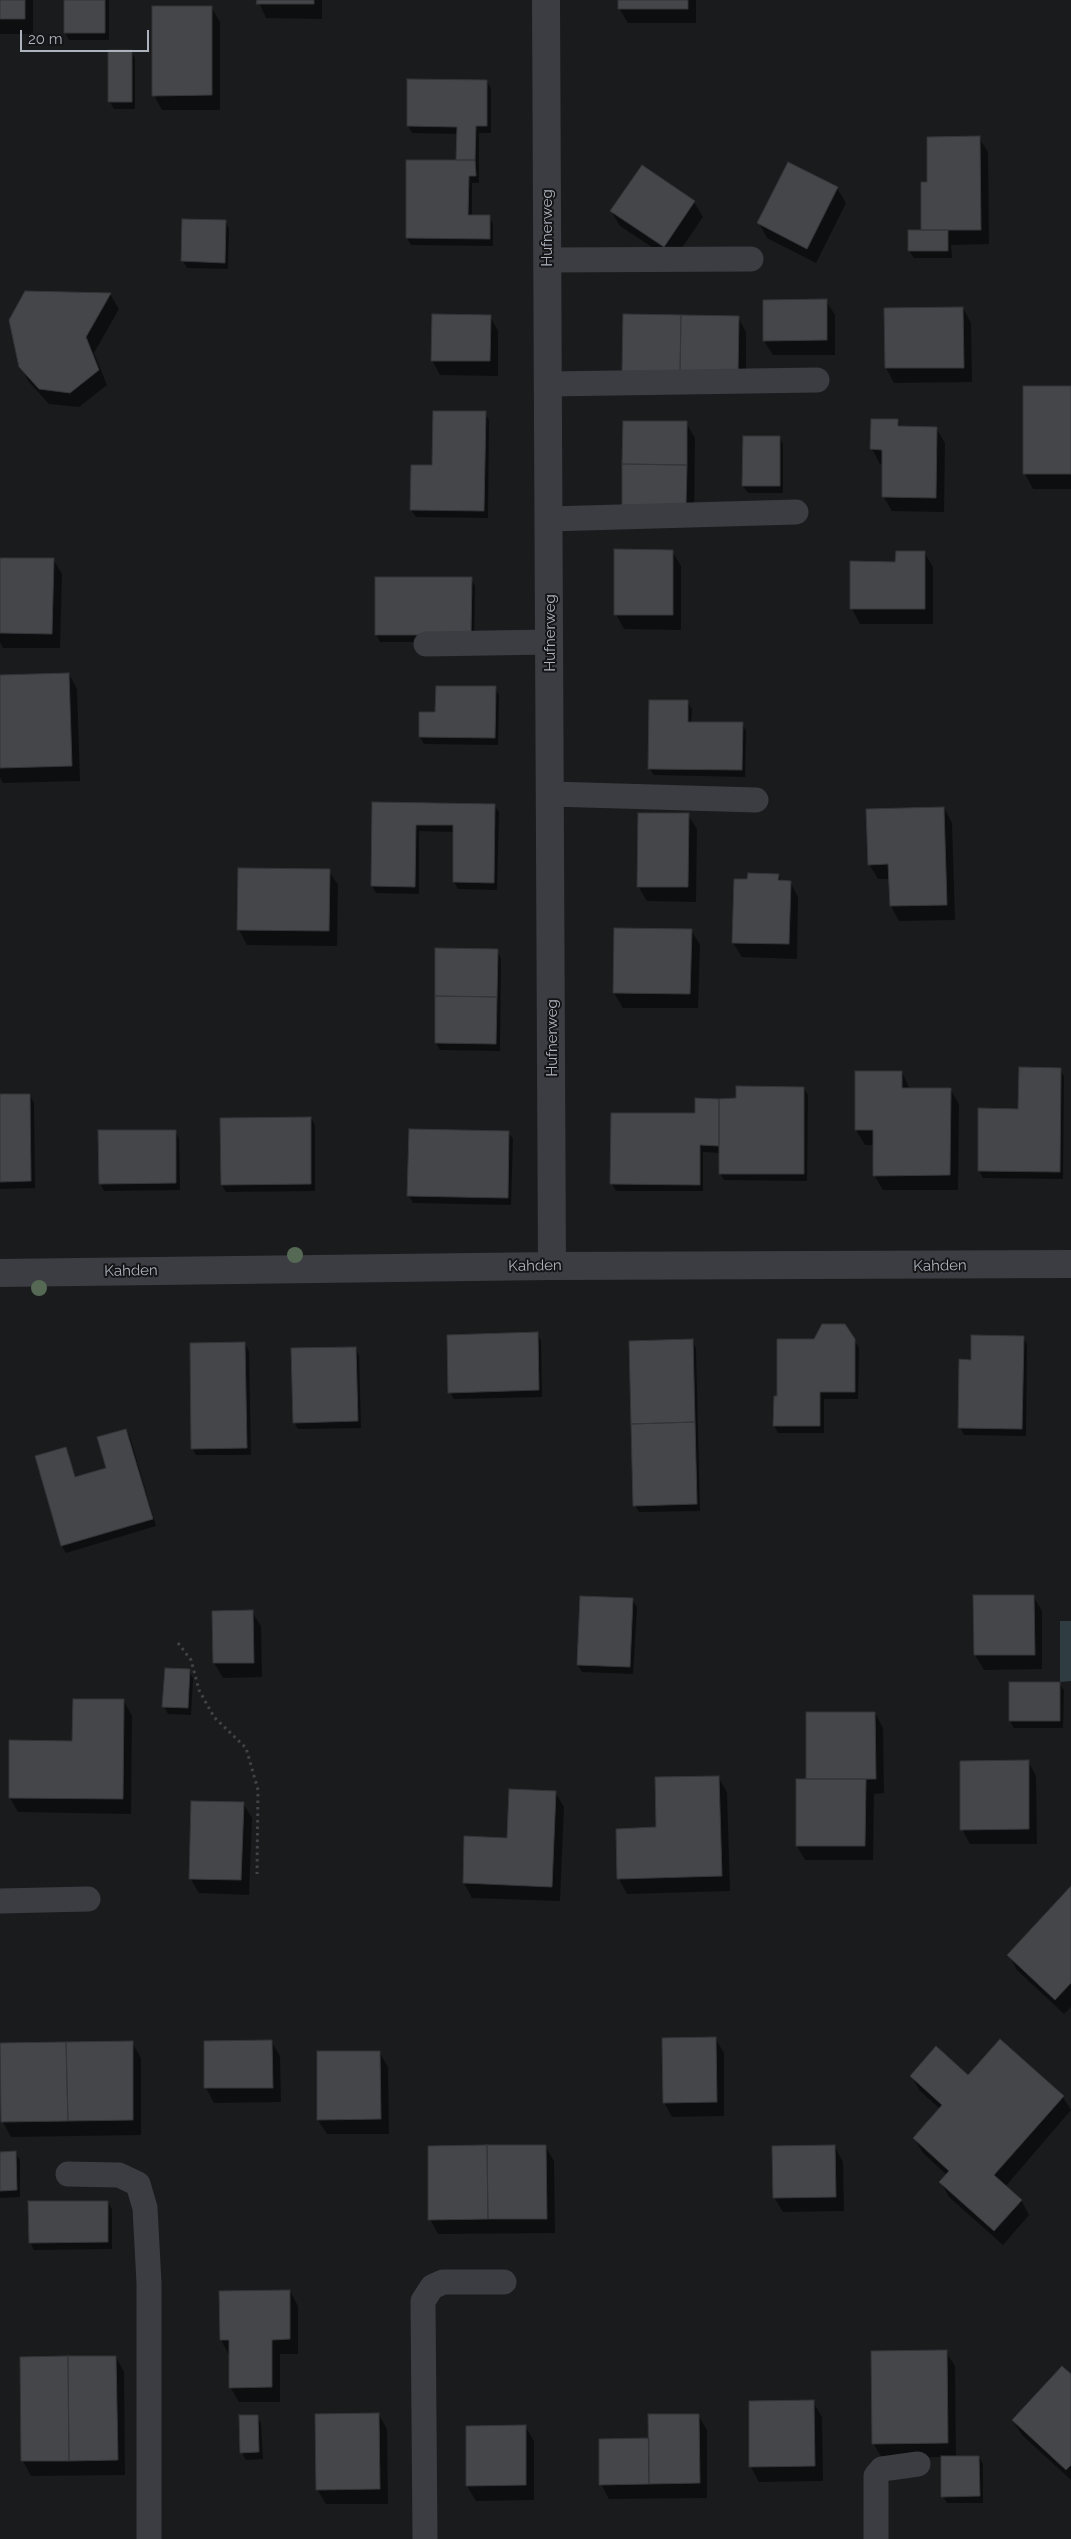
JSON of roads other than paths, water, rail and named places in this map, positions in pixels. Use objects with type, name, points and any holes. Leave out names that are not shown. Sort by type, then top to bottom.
[{"type":"street","name":"Hufnerweg","points":[[546,0],[552,1266]]},
{"type":"street","name":"Kahden","points":[[0,1273],[552,1266],[1071,1264]]},
{"type":"lane","points":[[548,260],[751,259]]},
{"type":"lane","points":[[548,384],[817,380]]},
{"type":"lane","points":[[549,519],[796,512]]},
{"type":"lane","points":[[426,644],[550,642]]},
{"type":"lane","points":[[551,794],[756,800]]},
{"type":"lane","points":[[0,1901],[88,1899]]},
{"type":"lane","points":[[68,2174],[119,2175],[138,2184],[145,2208],[149,2283],[149,2539]]},
{"type":"lane","points":[[425,2539],[423,2301],[432,2288],[443,2282],[504,2282]]},
{"type":"lane","points":[[876,2539],[876,2476],[882,2469],[918,2464]]}]
